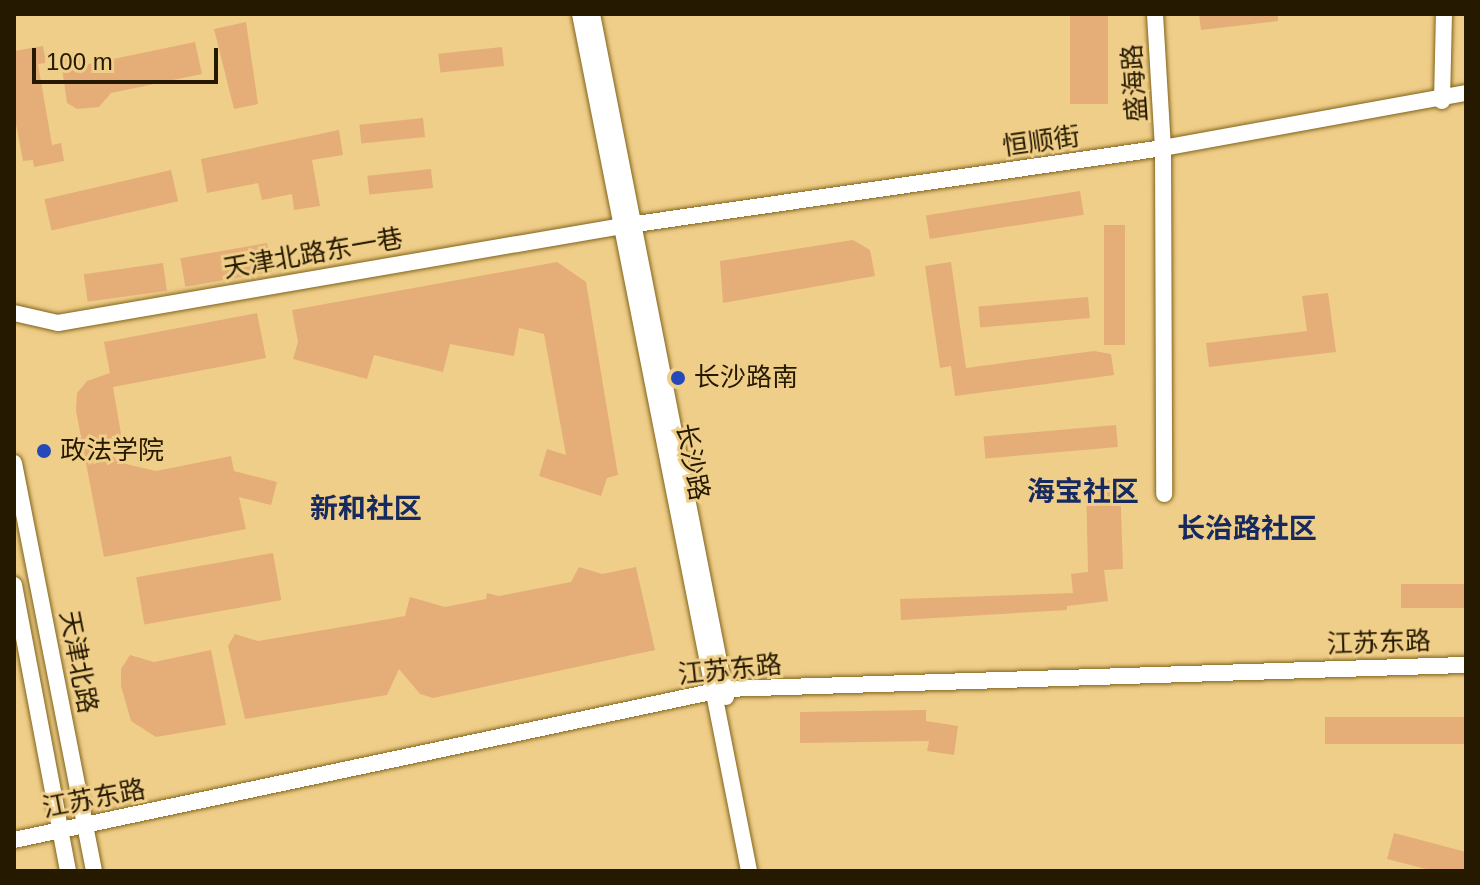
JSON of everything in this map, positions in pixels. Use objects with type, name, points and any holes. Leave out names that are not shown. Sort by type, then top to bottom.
[{"type":"street","name":"长沙路","points":[[580,14],[628,225]]},
{"type":"street","name":"长沙路","points":[[592,14],[628,225],[719,690],[749,871]]},
{"type":"street","name":"盛海路","points":[[1155,14],[1163,148],[1164,494]]},
{"type":"street","points":[[1442,101],[1444,14]]},
{"type":"street","name":"恒顺街","points":[[628,225],[1163,148],[1442,101],[1466,93]]},
{"type":"street","name":"天津北路东一巷","points":[[14,313],[58,323],[628,225]]},
{"type":"street","name":"天津北路","points":[[14,463],[94,871]]},
{"type":"street","name":"天津北路","points":[[14,585],[68,871]]},
{"type":"street","name":"江苏东路","points":[[14,840],[719,690],[1466,665]]},
{"type":"street","name":"长沙路","points":[[719,690],[760,871]]},
{"type":"building","points":[[1070,14],[1108,14],[1108,104],[1070,104]]},
{"type":"building","points":[[1199,14],[1278,14],[1278,21],[1201,30]]},
{"type":"building","points":[[246,22],[258,104],[234,109],[214,29]]},
{"type":"building","points":[[195,42],[202,74],[111,93],[99,107],[77,109],[67,103],[60,54],[82,51],[84,65]]},
{"type":"building","points":[[43,46],[46,63],[38,64],[52,145],[61,143],[64,161],[34,167],[33,160],[23,161],[14,113],[14,51]]},
{"type":"building","points":[[502,47],[504,66],[440,73],[438,54]]},
{"type":"building","points":[[423,118],[425,137],[361,144],[359,125]]},
{"type":"building","points":[[339,130],[343,155],[312,160],[320,206],[294,210],[292,194],[262,200],[258,183],[207,193],[201,159]]},
{"type":"building","points":[[431,169],[433,188],[369,195],[367,176]]},
{"type":"building","points":[[171,170],[178,201],[52,230],[44,199]]},
{"type":"building","points":[[1080,191],[1084,215],[930,239],[926,215]]},
{"type":"building","points":[[1104,225],[1125,225],[1125,345],[1104,345]]},
{"type":"building","points":[[853,240],[870,250],[875,276],[723,303],[720,261]]},
{"type":"building","points":[[267,243],[272,272],[185,287],[180,258]]},
{"type":"building","points":[[557,262],[586,282],[618,475],[607,478],[601,496],[539,476],[547,449],[566,455],[544,334],[519,328],[514,356],[450,344],[443,372],[374,355],[367,379],[293,359],[298,342],[292,310]]},
{"type":"building","points":[[951,262],[966,368],[1094,351],[1111,354],[1114,375],[955,396],[951,366],[940,368],[925,266]]},
{"type":"building","points":[[163,263],[167,291],[88,302],[84,274]]},
{"type":"building","points":[[1328,293],[1336,352],[1209,367],[1206,343],[1307,331],[1302,296]]},
{"type":"building","points":[[1088,297],[1090,318],[980,328],[978,307]]},
{"type":"building","points":[[257,313],[266,358],[113,387],[126,464],[156,471],[231,456],[234,471],[277,482],[271,505],[239,497],[246,529],[104,557],[76,411],[77,393],[87,381],[110,373],[104,342]]},
{"type":"building","points":[[1116,425],[1118,447],[985,459],[984,437]]},
{"type":"building","points":[[1120,480],[1123,569],[1104,570],[1108,601],[1067,606],[1067,610],[901,620],[900,599],[1073,593],[1071,574],[1088,572],[1086,481]]},
{"type":"building","points":[[273,553],[281,600],[144,624],[136,577]]},
{"type":"building","points":[[579,567],[602,574],[636,567],[655,650],[433,698],[420,694],[399,669],[387,695],[245,719],[228,646],[235,634],[258,641],[405,616],[410,597],[445,607],[486,599],[487,593],[499,596],[571,582]]},
{"type":"building","points":[[1401,584],[1466,584],[1466,608],[1401,608]]},
{"type":"building","points":[[211,650],[226,725],[156,737],[131,721],[121,686],[121,669],[130,655],[154,662]]},
{"type":"building","points":[[926,710],[926,721],[958,726],[954,755],[927,751],[929,741],[800,743],[800,712]]},
{"type":"building","points":[[1325,717],[1466,717],[1466,744],[1325,744]]},
{"type":"building","points":[[1394,833],[1466,852],[1466,871],[1434,871],[1387,859]]},
{"type":"place","name":"长沙路南","points":[[678,378]]},
{"type":"place","name":"政法学院","points":[[44,451]]},
{"type":"district","name":"海宝社区","points":[[1083,492]]},
{"type":"district","name":"新和社区","points":[[366,509]]},
{"type":"district","name":"长治路社区","points":[[1247,529]]}]
